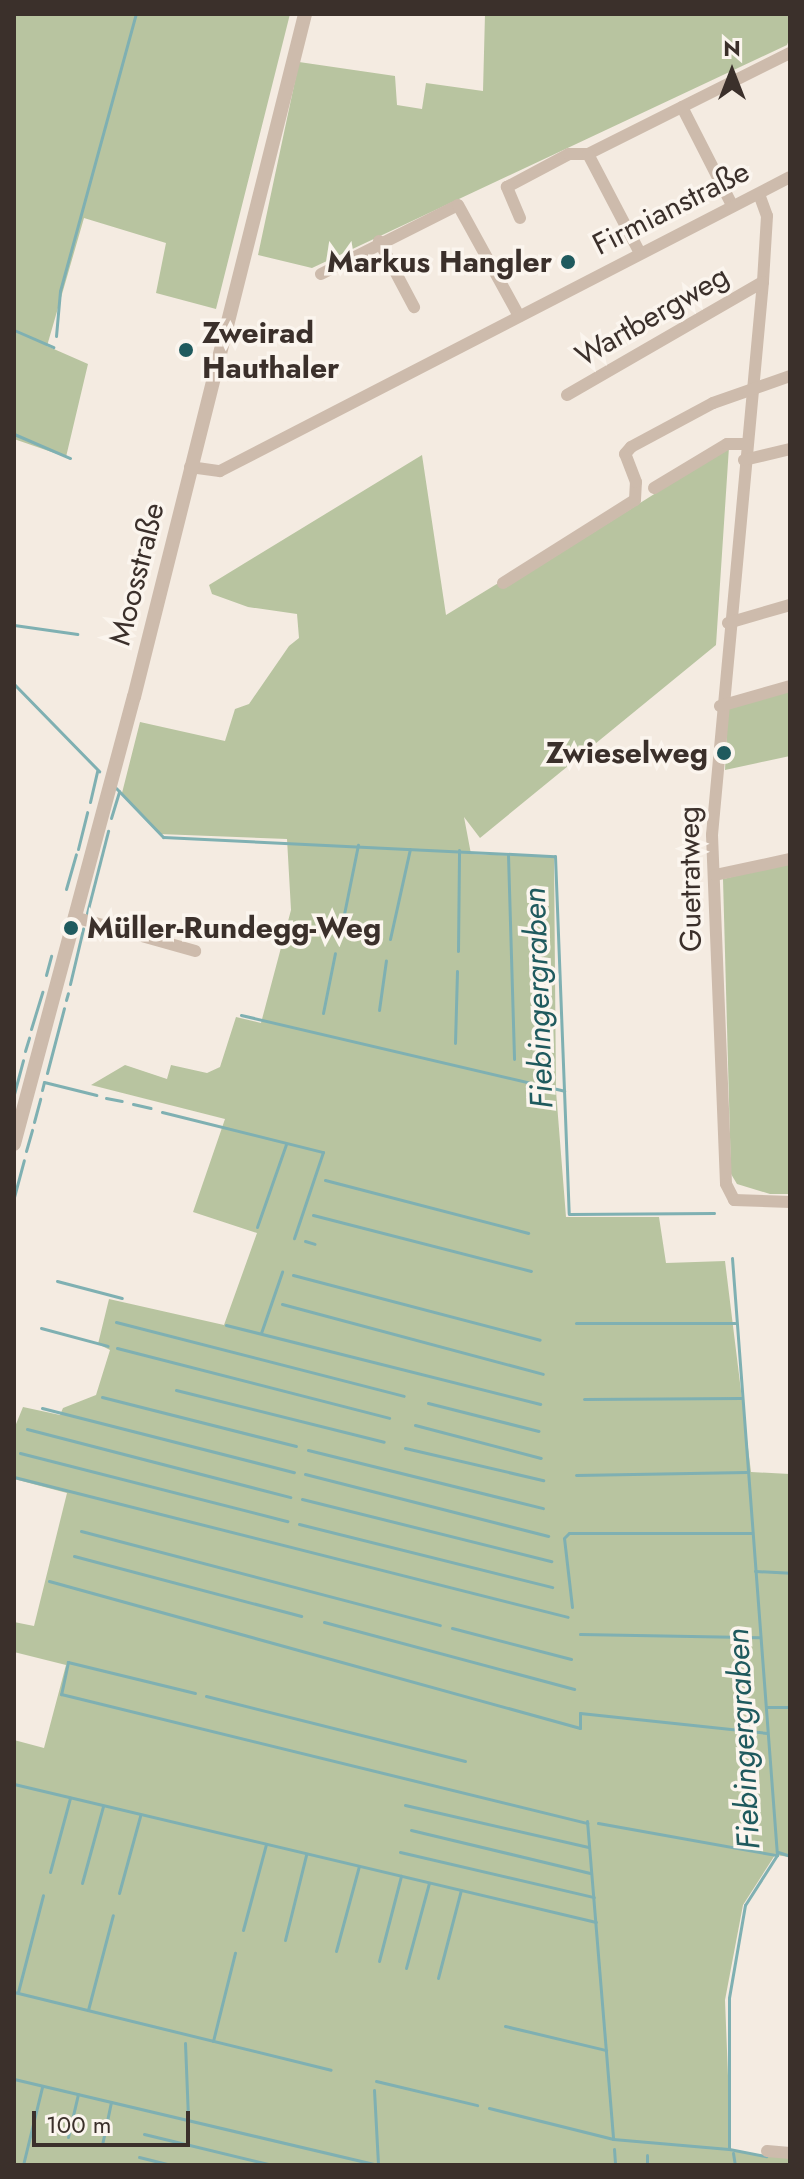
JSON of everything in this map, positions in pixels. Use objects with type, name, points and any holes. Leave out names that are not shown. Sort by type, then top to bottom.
[{"type":"street","name":"Moosstraße","points":[[14,1144],[305,14]]},
{"type":"street","points":[[520,218],[507,187],[569,154],[588,154],[790,53]]},
{"type":"street","points":[[682,107],[732,205]]},
{"type":"street","points":[[588,154],[640,253]]},
{"type":"street","name":"Firmianstraße","points":[[190,467],[220,471],[790,177]]},
{"type":"street","name":"Guetratweg","points":[[759,194],[767,216],[763,282],[720,706],[715,875],[726,1184],[734,1200],[790,1202]]},
{"type":"street","points":[[321,274],[379,241],[458,205],[519,316]]},
{"type":"street","points":[[379,241],[414,307]]},
{"type":"street","name":"Wartbergweg","points":[[567,395],[763,282]]},
{"type":"street","points":[[503,583],[635,500],[636,482],[625,454],[631,447],[682,417],[790,376]]},
{"type":"street","points":[[654,488],[727,444],[746,444]]},
{"type":"street","points":[[744,460],[790,449]]},
{"type":"street","points":[[728,623],[790,605]]},
{"type":"street","points":[[720,706],[790,686]]},
{"type":"street","points":[[715,875],[790,859]]},
{"type":"street","points":[[74,917],[195,951]]},
{"type":"street","points":[[767,2151],[790,2153]]},
{"type":"green space","points":[[14,14],[290,14],[216,309],[156,293],[166,243],[84,218],[47,346],[88,364],[66,457],[14,439]]},
{"type":"green space","points":[[485,14],[790,14],[790,37],[787,45],[312,268],[258,255],[299,62],[395,76],[397,105],[422,109],[426,83],[483,91]]},
{"type":"green space","points":[[729,447],[716,645],[480,838],[464,817],[471,854],[554,857],[556,1091],[566,1217],[659,1217],[666,1263],[725,1261],[751,1472],[790,1474],[790,1857],[775,1855],[743,1905],[725,2000],[731,2151],[790,2158],[790,2165],[14,2165],[14,1740],[44,1748],[66,1665],[14,1652],[14,1622],[34,1626],[67,1493],[14,1479],[14,1429],[23,1407],[60,1415],[63,1408],[96,1395],[110,1350],[98,1344],[109,1299],[224,1325],[257,1233],[193,1212],[225,1119],[91,1085],[125,1065],[167,1079],[171,1065],[207,1073],[220,1067],[236,1017],[261,1023],[291,910],[287,839],[159,834],[122,793],[140,722],[225,741],[235,709],[249,704],[289,646],[299,638],[297,614],[248,607],[212,594],[209,585],[422,455],[446,615],[500,582],[505,588]]},
{"type":"green space","points":[[790,690],[790,756],[725,770],[728,708]]},
{"type":"green space","points":[[790,863],[790,1194],[770,1194],[737,1184],[731,1174],[723,879]]},
{"type":"waterway","points":[[56,336],[60,291],[136,14]]},
{"type":"waterway","points":[[789,41],[790,28]]},
{"type":"waterway","points":[[14,330],[53,347]]},
{"type":"waterway","points":[[14,434],[70,458]]},
{"type":"waterway","points":[[14,625],[77,634]]},
{"type":"waterway","name":"Fiebingergraben","points":[[14,684],[99,771]]},
{"type":"waterway","points":[[90,802],[97,771]]},
{"type":"waterway","name":"Fiebingergraben","points":[[116,788],[163,837],[555,856],[569,1214],[714,1213]]},
{"type":"waterway","points":[[111,818],[119,791]]},
{"type":"waterway","points":[[78,849],[87,812]]},
{"type":"waterway","points":[[87,913],[108,831]]},
{"type":"waterway","points":[[340,934],[358,845]]},
{"type":"waterway","points":[[390,939],[410,849]]},
{"type":"waterway","points":[[458,951],[459,850]]},
{"type":"waterway","points":[[66,889],[76,854]]},
{"type":"waterway","points":[[508,855],[514,1059]]},
{"type":"waterway","points":[[70,984],[83,929]]},
{"type":"waterway","points":[[323,1013],[335,953]]},
{"type":"waterway","points":[[46,975],[51,956]]},
{"type":"waterway","points":[[379,1010],[386,960]]},
{"type":"waterway","points":[[455,1043],[457,971]]},
{"type":"waterway","points":[[31,1029],[42,992]]},
{"type":"waterway","points":[[66,1000],[68,993]]},
{"type":"waterway","points":[[47,1073],[64,1008]]},
{"type":"waterway","points":[[241,1015],[564,1091]]},
{"type":"waterway","points":[[25,1051],[29,1038]]},
{"type":"waterway","points":[[14,1094],[23,1060]]},
{"type":"waterway","points":[[42,1090],[44,1082],[96,1095]]},
{"type":"waterway","points":[[106,1098],[122,1101]]},
{"type":"waterway","points":[[34,1122],[40,1099]]},
{"type":"waterway","points":[[133,1104],[151,1108]]},
{"type":"waterway","points":[[162,1112],[323,1152],[294,1238]]},
{"type":"waterway","points":[[26,1151],[32,1130]]},
{"type":"waterway","points":[[257,1227],[286,1144]]},
{"type":"waterway","points":[[14,1197],[24,1160]]},
{"type":"waterway","points":[[325,1180],[528,1233]]},
{"type":"waterway","points":[[313,1215],[531,1271]]},
{"type":"waterway","points":[[305,1241],[315,1244]]},
{"type":"waterway","name":"Fiebingergraben","points":[[732,1258],[777,1855],[745,1905],[729,1998],[729,2149],[766,2156]]},
{"type":"waterway","points":[[261,1333],[282,1272]]},
{"type":"waterway","points":[[293,1275],[540,1340]]},
{"type":"waterway","points":[[57,1281],[122,1298]]},
{"type":"waterway","points":[[282,1304],[543,1374]]},
{"type":"waterway","points":[[116,1322],[404,1396]]},
{"type":"waterway","points":[[576,1323],[735,1323]]},
{"type":"waterway","points":[[226,1325],[540,1404]]},
{"type":"waterway","points":[[41,1328],[108,1346]]},
{"type":"waterway","points":[[117,1348],[389,1418]]},
{"type":"waterway","points":[[176,1390],[384,1442]]},
{"type":"waterway","points":[[102,1397],[296,1446]]},
{"type":"waterway","points":[[584,1399],[741,1398]]},
{"type":"waterway","points":[[428,1403],[539,1431]]},
{"type":"waterway","points":[[42,1408],[294,1472]]},
{"type":"waterway","points":[[415,1425],[541,1458]]},
{"type":"waterway","points":[[27,1429],[290,1497]]},
{"type":"waterway","points":[[405,1448],[543,1480]]},
{"type":"waterway","points":[[308,1450],[543,1508]]},
{"type":"waterway","points":[[20,1453],[287,1521]]},
{"type":"waterway","points":[[576,1475],[747,1472]]},
{"type":"waterway","points":[[305,1474],[548,1536]]},
{"type":"waterway","points":[[14,1477],[568,1617]]},
{"type":"waterway","points":[[302,1499],[551,1561]]},
{"type":"waterway","points":[[299,1524],[552,1587]]},
{"type":"waterway","points":[[81,1531],[440,1625]]},
{"type":"waterway","points":[[572,1607],[564,1538],[569,1533],[752,1533]]},
{"type":"waterway","points":[[74,1556],[301,1616]]},
{"type":"waterway","points":[[755,1571],[790,1573]]},
{"type":"waterway","points":[[49,1581],[580,1728],[580,1713],[767,1733]]},
{"type":"waterway","points":[[324,1622],[574,1689]]},
{"type":"waterway","points":[[452,1628],[571,1659]]},
{"type":"waterway","points":[[580,1634],[760,1637]]},
{"type":"waterway","points":[[195,1693],[68,1662],[61,1694],[587,1823]]},
{"type":"waterway","points":[[206,1696],[465,1761]]},
{"type":"waterway","points":[[766,1707],[790,1707]]},
{"type":"waterway","points":[[14,1784],[596,1922]]},
{"type":"waterway","points":[[50,1872],[70,1798]]},
{"type":"waterway","points":[[405,1805],[588,1847]]},
{"type":"waterway","points":[[82,1883],[103,1806]]},
{"type":"waterway","points":[[119,1893],[140,1816]]},
{"type":"waterway","points":[[587,1821],[613,2139]]},
{"type":"waterway","points":[[598,1823],[775,1855]]},
{"type":"waterway","points":[[411,1830],[590,1873]]},
{"type":"waterway","points":[[243,1930],[266,1844]]},
{"type":"waterway","points":[[400,1852],[594,1897]]},
{"type":"waterway","points":[[778,1852],[790,1856]]},
{"type":"waterway","points":[[285,1940],[306,1855]]},
{"type":"waterway","points":[[336,1951],[359,1866]]},
{"type":"waterway","points":[[379,1961],[401,1876]]},
{"type":"waterway","points":[[406,1968],[429,1883]]},
{"type":"waterway","points":[[438,1978],[461,1890]]},
{"type":"waterway","points":[[18,1992],[43,1895]]},
{"type":"waterway","points":[[88,2010],[113,1915]]},
{"type":"waterway","points":[[213,2041],[235,1953]]},
{"type":"waterway","points":[[14,1992],[331,2070]]},
{"type":"waterway","points":[[505,2026],[606,2050]]},
{"type":"waterway","points":[[185,2043],[188,2118]]},
{"type":"waterway","points":[[14,2079],[378,2165]]},
{"type":"waterway","points":[[376,2081],[477,2105]]},
{"type":"waterway","points":[[23,2165],[42,2087]]},
{"type":"waterway","points":[[374,2090],[378,2165]]},
{"type":"waterway","points":[[68,2137],[78,2094]]},
{"type":"waterway","points":[[102,2145],[111,2102]]},
{"type":"waterway","points":[[489,2108],[613,2139],[729,2149]]},
{"type":"waterway","points":[[144,2134],[272,2165]]},
{"type":"waterway","points":[[614,2149],[615,2165]]},
{"type":"waterway","points":[[733,2153],[735,2165]]},
{"type":"waterway","points":[[647,2155],[647,2165]]},
{"type":"waterway","points":[[139,2157],[172,2165]]},
{"type":"place","name":"Markus Hangler","points":[[568,262]]},
{"type":"place","name":"Zweirad Hauthaler","points":[[186,350]]},
{"type":"place","name":"Zwieselweg","points":[[724,753]]},
{"type":"place","name":"Müller-Rundegg-Weg","points":[[71,928]]}]
